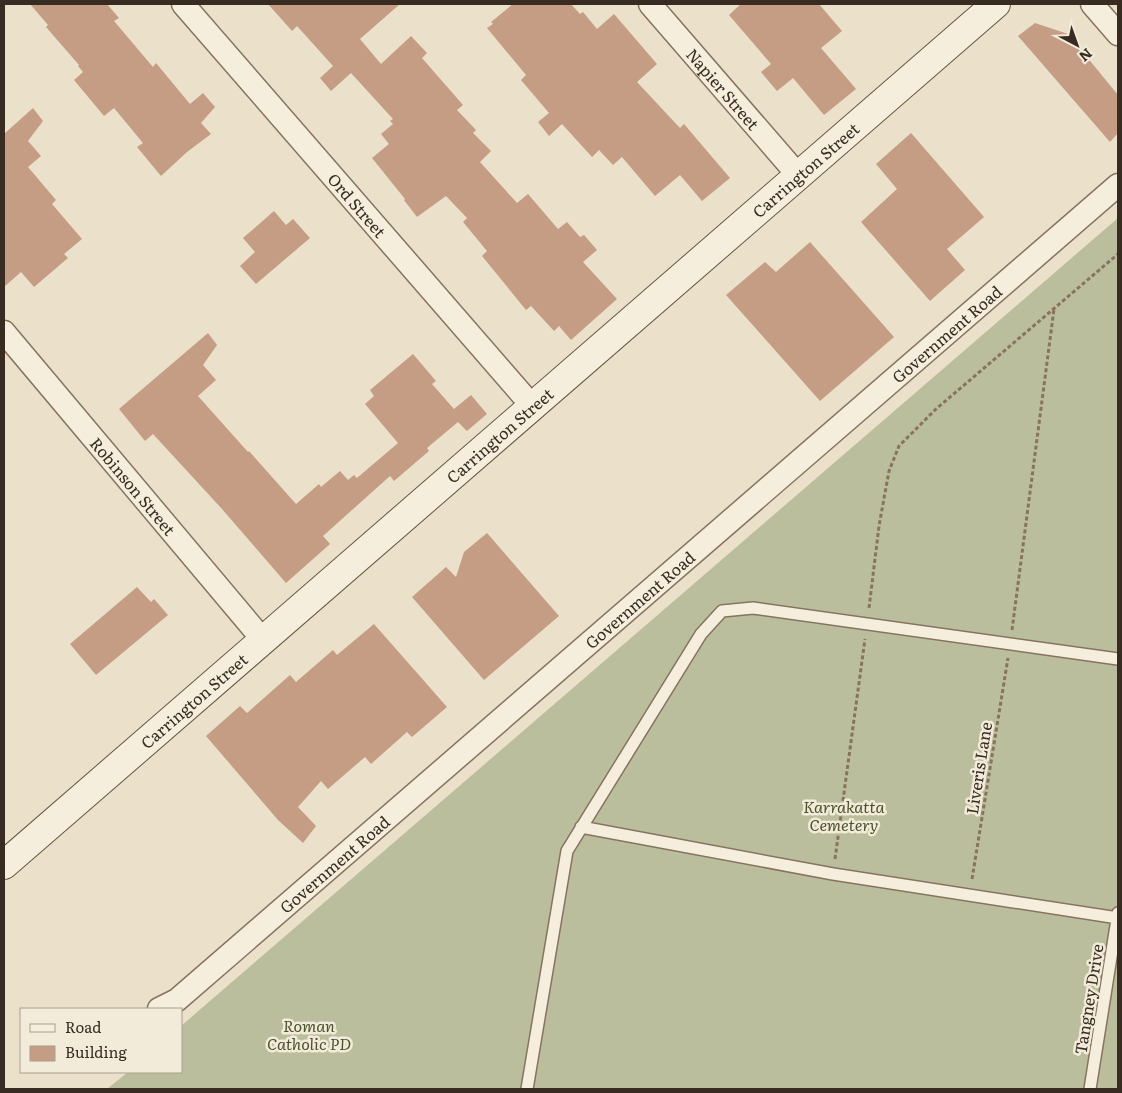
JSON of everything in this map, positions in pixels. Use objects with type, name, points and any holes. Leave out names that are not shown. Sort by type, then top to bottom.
[{"type":"street","name":"Ord Street","points":[[183,4],[533,407]]},
{"type":"street","name":"Napier Street","points":[[650,4],[798,175]]},
{"type":"street","name":"Carrington Street","points":[[4,865],[996,4]]},
{"type":"street","points":[[1092,4],[1118,34]]},
{"type":"street","name":"Government Road","points":[[161,1008],[177,1000],[1118,185]]},
{"type":"street","name":"Robinson Street","points":[[4,332],[263,640]]},
{"type":"lane","points":[[527,1089],[567,851],[701,634],[722,611],[753,608],[1118,659]]},
{"type":"lane","points":[[581,827],[833,874],[1118,916]]},
{"type":"lane","name":"Tangney Drive","points":[[1090,1089],[1118,916]]},
{"type":"path","points":[[833,874],[879,526],[889,471],[899,446],[936,410],[1118,254]]},
{"type":"path","name":"Liveris Lane","points":[[970,895],[1011,644],[1054,308]]},
{"type":"green space","name":"Karrakatta Cemetery","points":[[1118,218],[1118,1089],[107,1089],[127,1073],[182,1073],[182,1025]]},
{"type":"building","points":[[30,4],[107,4],[119,18],[114,21],[153,67],[156,63],[190,104],[203,93],[215,107],[201,123],[211,134],[187,152],[161,176],[137,147],[143,143],[114,108],[104,116],[74,80],[83,72],[79,65],[46,27],[48,25]]},
{"type":"building","points":[[268,4],[400,4],[360,39],[381,64],[411,36],[427,53],[422,58],[463,105],[457,110],[476,130],[473,133],[491,151],[480,162],[517,203],[528,194],[558,229],[567,222],[580,237],[584,235],[597,250],[583,262],[617,299],[571,340],[559,326],[554,331],[531,306],[526,310],[482,256],[487,251],[463,222],[467,218],[446,196],[417,217],[372,158],[389,144],[381,134],[393,124],[390,121],[393,119],[351,73],[331,91],[320,78],[333,66],[297,26],[292,31]]},
{"type":"building","points":[[513,4],[571,4],[580,14],[583,12],[597,29],[614,14],[657,64],[637,82],[680,128],[684,124],[730,178],[702,201],[680,175],[655,196],[622,157],[613,165],[599,150],[592,157],[562,124],[549,136],[538,122],[549,113],[521,80],[526,75],[487,28],[493,24],[491,22]]},
{"type":"building","points":[[741,4],[819,4],[842,31],[821,48],[856,89],[824,115],[793,78],[777,91],[761,72],[771,64],[729,15]]},
{"type":"building","points":[[1035,23],[1068,34],[1118,95],[1118,133],[1110,142],[1018,36]]},
{"type":"building","points":[[33,108],[43,121],[28,141],[41,156],[28,167],[56,200],[52,204],[82,239],[64,254],[68,258],[34,287],[21,272],[4,287],[4,134]]},
{"type":"building","points":[[911,133],[984,217],[947,249],[965,270],[930,301],[861,222],[897,189],[876,164]]},
{"type":"building","points":[[274,211],[286,225],[293,219],[310,238],[256,284],[240,266],[255,252],[243,238]]},
{"type":"building","points":[[810,242],[894,337],[820,401],[726,295],[765,262],[776,272]]},
{"type":"building","points":[[208,333],[217,345],[203,365],[216,380],[198,396],[296,504],[319,484],[321,487],[340,471],[348,480],[354,475],[357,478],[398,443],[365,404],[374,396],[370,390],[413,354],[436,381],[432,384],[454,409],[471,395],[487,414],[467,431],[458,422],[427,448],[429,451],[394,481],[390,476],[323,536],[330,544],[286,583],[222,509],[153,434],[145,441],[119,409]]},
{"type":"building","points":[[487,533],[559,616],[484,680],[412,597],[446,567],[456,577],[464,552]]},
{"type":"building","points":[[137,587],[151,602],[154,599],[168,615],[96,675],[70,644]]},
{"type":"building","points":[[374,624],[447,707],[412,737],[407,732],[371,764],[365,757],[328,789],[321,781],[298,807],[316,826],[303,843],[278,820],[206,736],[240,706],[247,713],[290,675],[296,682],[333,650],[337,655]]},
{"type":"park label","name":"Roman Catholic PD","points":[[309,1034]]}]
